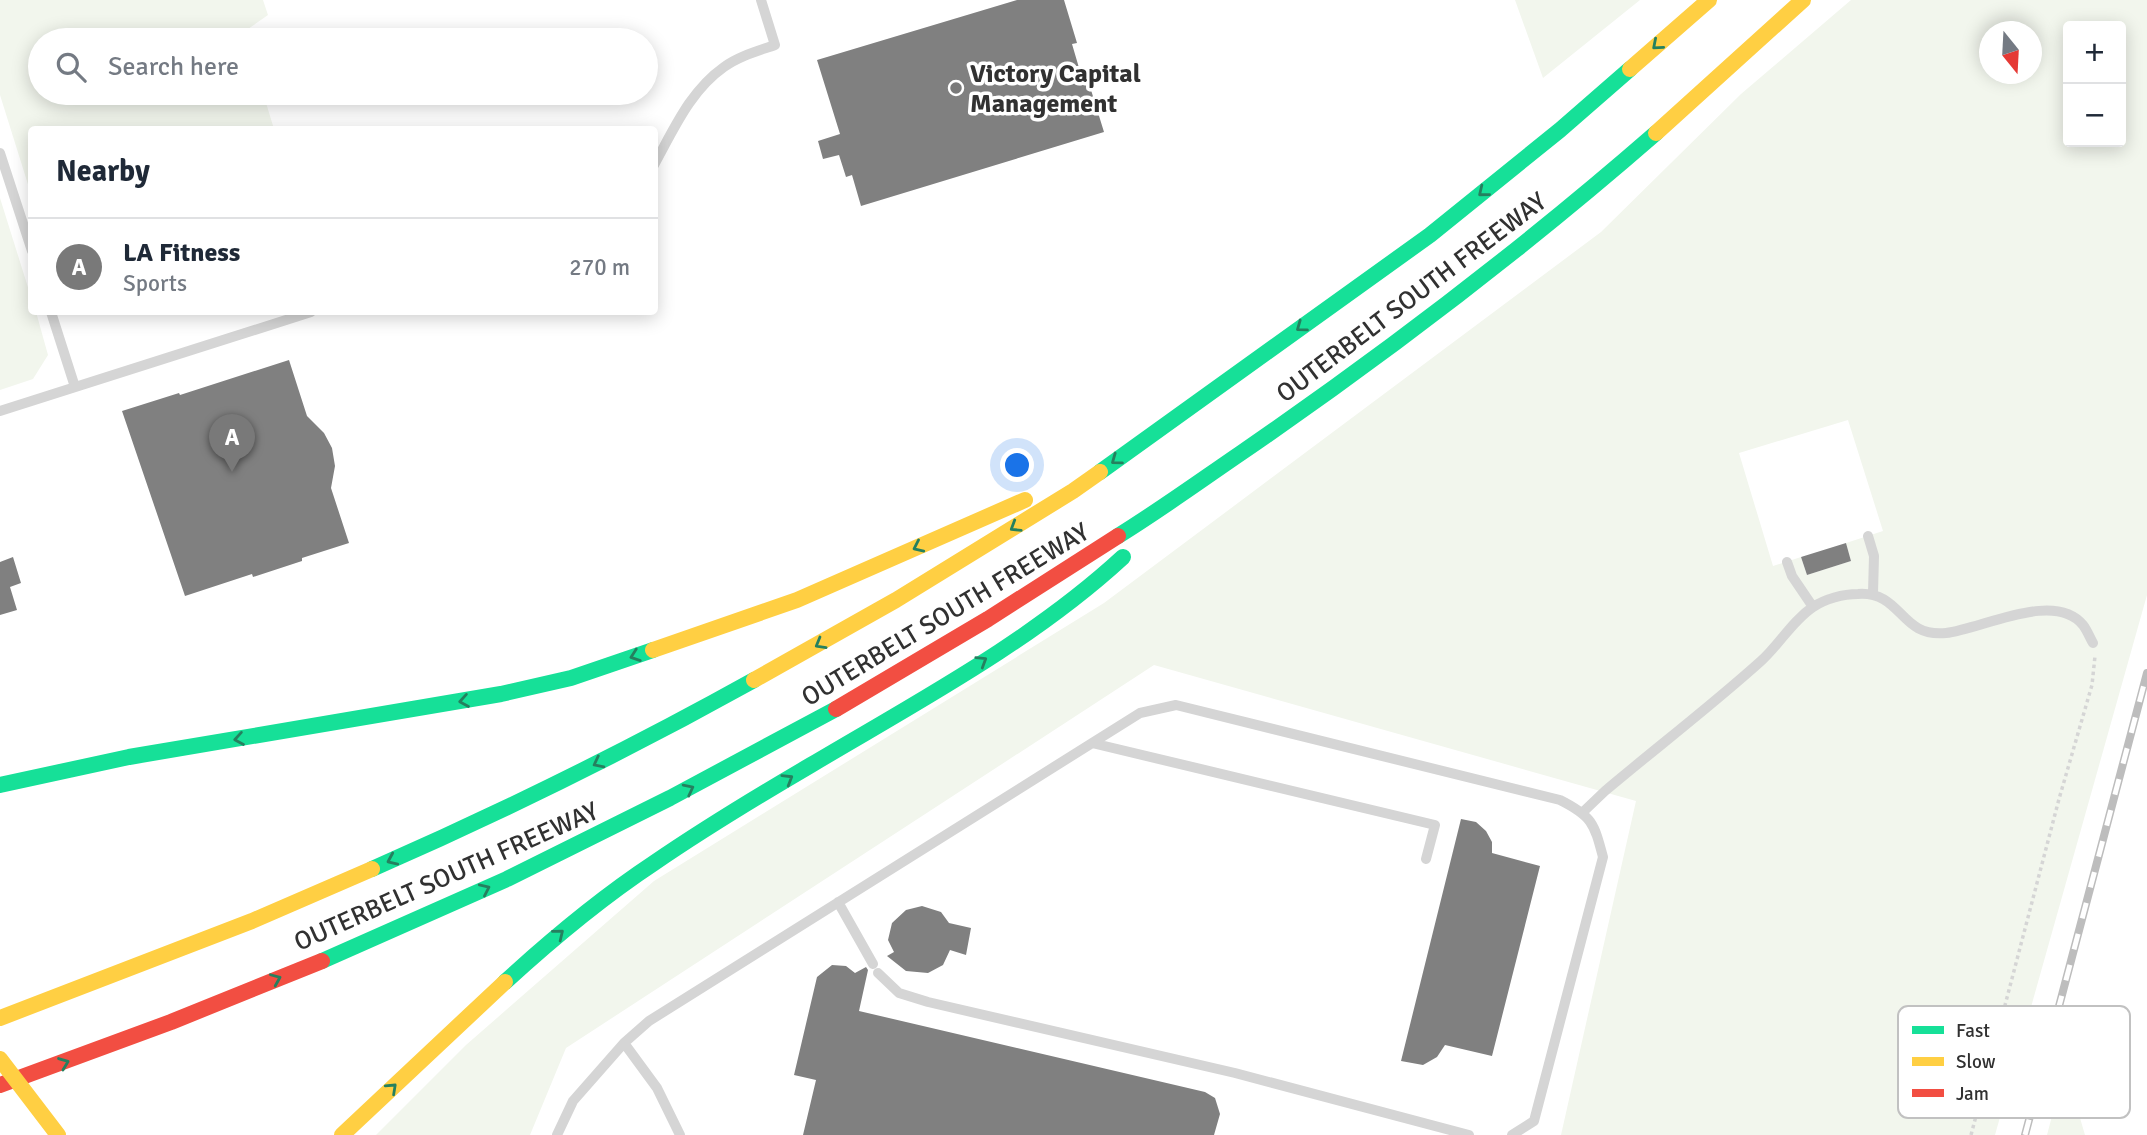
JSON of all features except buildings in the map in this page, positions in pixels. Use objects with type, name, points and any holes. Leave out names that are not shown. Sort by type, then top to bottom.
[{"type":"main road","name":"OUTERBELT SOUTH FREEWAY","points":[[0,1018],[252,921],[444,837],[572,776],[787,663],[896,600],[1073,491],[1430,235],[1560,130],[1709,0]]},
{"type":"main road","name":"OUTERBELT SOUTH FREEWAY","points":[[0,1085],[147,1031],[364,943],[470,896],[731,767],[968,633],[1195,488],[1374,359],[1521,246],[1682,110],[1803,0]]},
{"type":"main road","points":[[342,1135],[531,958],[588,911],[695,836],[1035,627],[1107,572],[1195,488]]},
{"type":"main road","points":[[0,785],[103,762],[501,694],[571,678],[797,600],[1017,502],[1057,491],[1073,491]]},
{"type":"main road","points":[[0,1059],[58,1135]]},
{"type":"lane","points":[[658,158],[687,105],[704,84],[724,66],[745,55],[775,45],[761,0]]},
{"type":"lane","points":[[0,153],[28,239]]},
{"type":"lane","points":[[52,315],[75,387]]},
{"type":"lane","points":[[0,411],[303,315]]},
{"type":"lane","points":[[1868,536],[1874,556],[1873,593]]},
{"type":"lane","points":[[1787,562],[1792,576],[1813,607]]},
{"type":"lane","points":[[1583,812],[1762,660],[1813,607],[1835,597],[1873,593],[1888,600],[1906,621],[1920,630],[1945,634],[2052,609],[2069,615],[2082,624],[2093,643]]},
{"type":"lane","points":[[557,1135],[573,1101],[624,1043],[649,1021],[1140,713],[1176,705],[1560,800],[1583,812],[1597,834],[1603,857],[1534,1121],[1512,1135]]},
{"type":"lane","points":[[1092,743],[1435,825],[1426,859]]},
{"type":"lane","points":[[838,902],[875,968],[899,993],[1235,1073],[1469,1135]]},
{"type":"lane","points":[[624,1043],[657,1087],[680,1135]]},
{"type":"path","points":[[2005,1006],[2092,685],[2095,657],[2093,643]]},
{"type":"path","points":[[1971,1135],[1975,1118]]},
{"type":"shaded area","points":[[0,0],[263,0],[268,15],[249,28],[28,28],[28,105],[267,105],[273,126],[28,126],[28,184],[0,95]]},
{"type":"shaded area","points":[[1515,0],[1640,0],[1543,78]]},
{"type":"shaded area","points":[[1851,0],[2147,0],[2147,595],[2031,1006],[1898,1006],[1898,1118],[2000,1118],[1995,1135],[1561,1135],[1636,801],[1154,665],[566,1048],[530,1135],[376,1135],[466,1045],[654,881],[1104,603],[1601,232],[1741,94]],"holes":[[[1848,420],[1883,531],[1846,543],[1851,561],[1807,575],[1801,557],[1773,566],[1739,453]]]},
{"type":"shaded area","points":[[0,198],[28,287],[28,315],[37,315],[48,355],[33,379],[0,390]]},
{"type":"shaded area","points":[[2052,1118],[2080,1118],[2085,1135],[2047,1135]]},
{"type":"railway","points":[[2059,1006],[2147,673]]},
{"type":"railway","points":[[2025,1135],[2029,1118]]},
{"type":"traffic: fast","points":[[1100,472],[1430,235],[1560,130],[1630,69]]},
{"type":"traffic: fast","points":[[1118,536],[1295,416],[1401,339],[1556,218],[1656,133]]},
{"type":"traffic: fast","points":[[505,982],[577,920],[634,876],[732,812],[973,669],[1051,616],[1123,557]]},
{"type":"traffic: fast","points":[[0,785],[129,757],[501,694],[571,678],[653,650]]},
{"type":"traffic: fast","points":[[372,869],[565,779],[754,680]]},
{"type":"traffic: fast","points":[[322,961],[507,879],[670,798],[836,709]]},
{"type":"traffic: slow","points":[[1630,69],[1709,0]]},
{"type":"traffic: slow","points":[[1656,133],[1803,0]]},
{"type":"traffic: slow","points":[[754,680],[896,600],[1100,472]]},
{"type":"traffic: slow","points":[[653,650],[797,600],[1025,500]]},
{"type":"traffic: slow","points":[[0,1018],[252,921],[372,869]]},
{"type":"traffic: slow","points":[[342,1135],[505,982]]},
{"type":"traffic: slow","points":[[0,1059],[58,1135]]},
{"type":"traffic: jam","points":[[836,709],[988,619],[1118,536]]},
{"type":"traffic: jam","points":[[0,1085],[171,1022],[322,961]]},
{"type":"place","name":"Victory Capital Management","points":[[956,88]]},
{"type":"place","name":"LA Fitness","points":[[232,472]]}]
